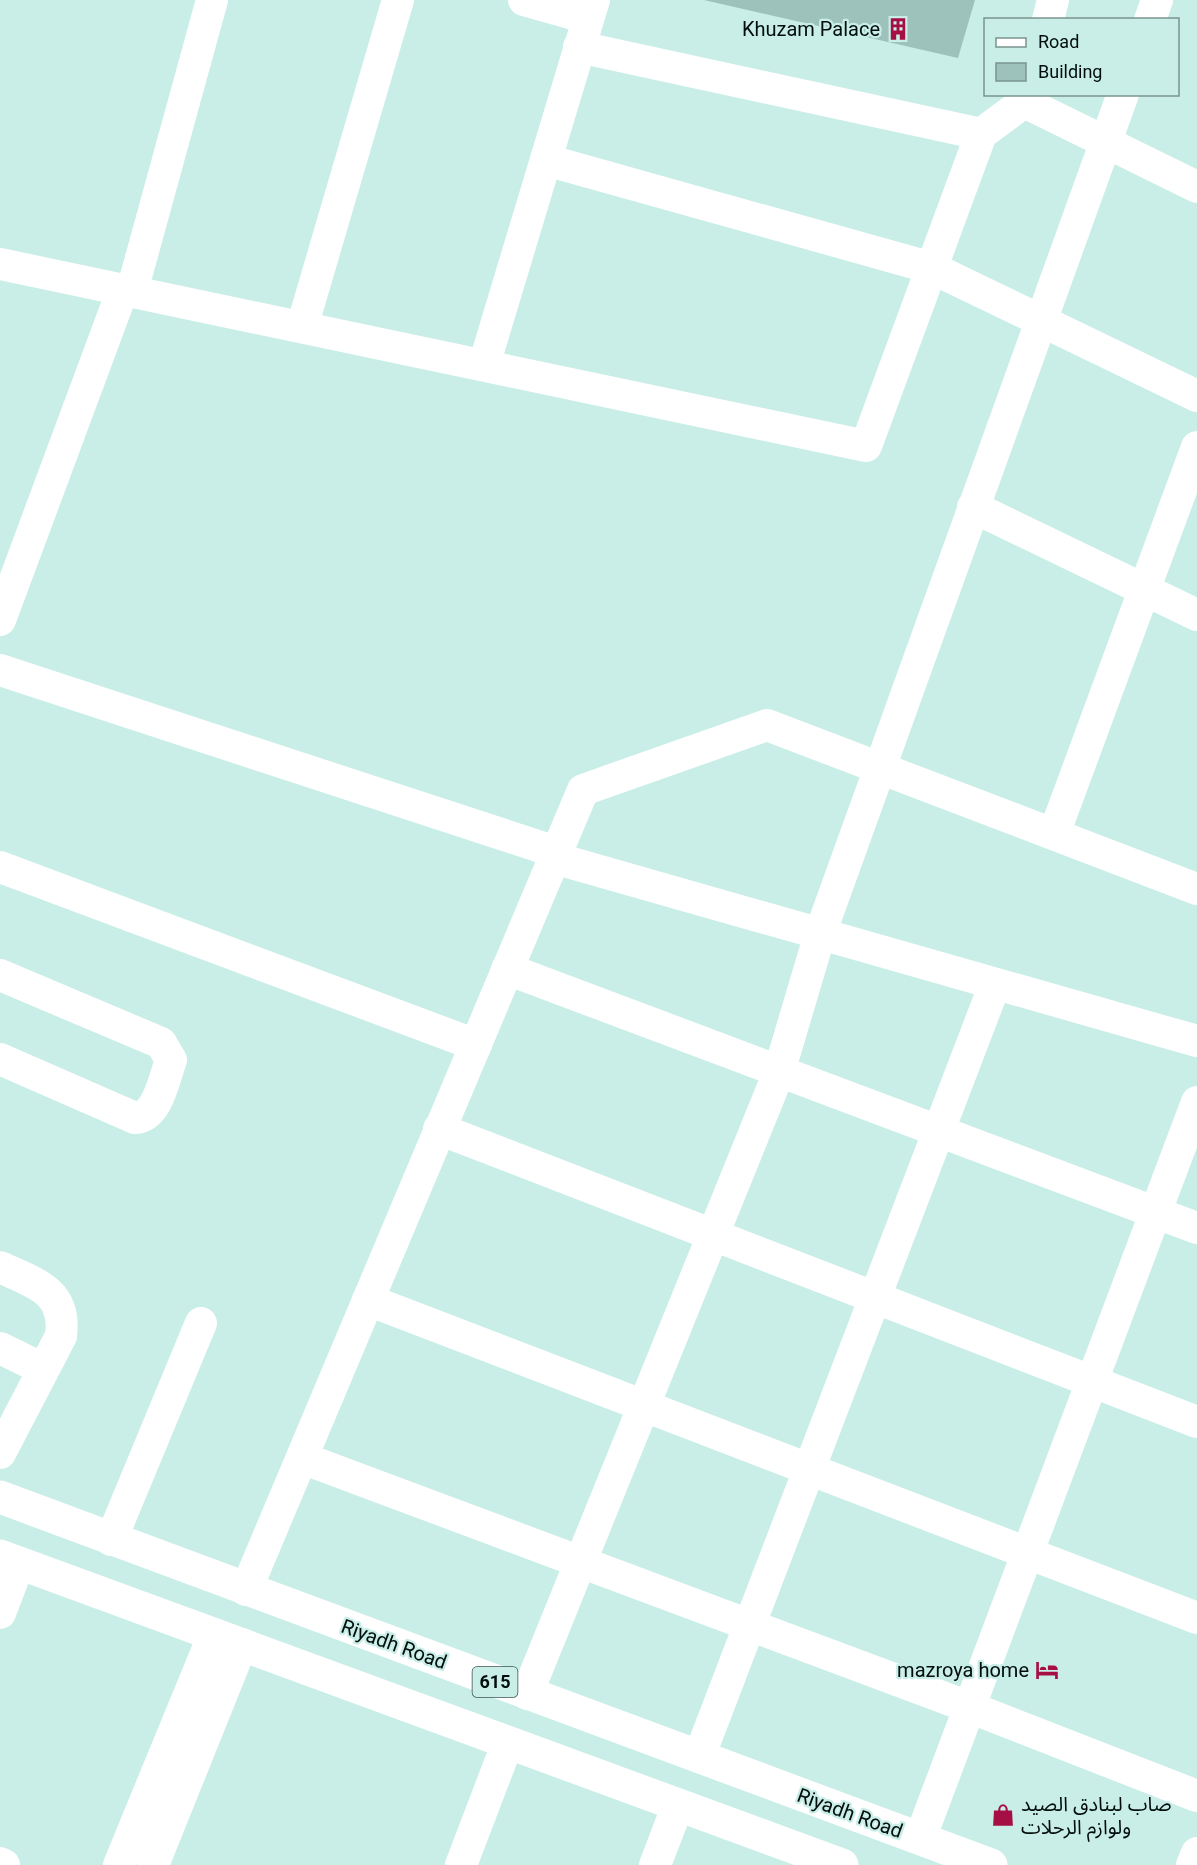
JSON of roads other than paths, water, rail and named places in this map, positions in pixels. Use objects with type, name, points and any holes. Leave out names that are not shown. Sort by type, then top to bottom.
[{"type":"highway","name":"Riyadh Road","points":[[0,1497],[991,1865]]},
{"type":"highway","points":[[10,1559],[842,1865]]},
{"type":"street","points":[[0,620],[127,290],[212,0]]},
{"type":"street","points":[[302,327],[398,0]]},
{"type":"street","points":[[484,365],[591,9],[524,0]]},
{"type":"street","points":[[1048,18],[1053,0]]},
{"type":"street","points":[[1151,18],[1157,0]]},
{"type":"street","points":[[579,47],[981,134]]},
{"type":"street","points":[[527,1694],[779,1072],[820,934],[1039,320],[1122,96]]},
{"type":"street","points":[[0,264],[866,446],[981,134],[1025,98],[1105,142],[1197,187]]},
{"type":"street","points":[[546,160],[932,268],[1197,396]]},
{"type":"street","points":[[1054,834],[1197,447]]},
{"type":"street","points":[[973,507],[1197,615]]},
{"type":"street","points":[[0,670],[555,855],[820,934],[1197,1041]]},
{"type":"street","points":[[246,1590],[583,790],[767,725],[1197,889]]},
{"type":"street","points":[[0,867],[476,1045]]},
{"type":"street","points":[[507,969],[1197,1228]]},
{"type":"street","points":[[0,975],[161,1042],[171,1060],[151,1111],[144,1118],[135,1118],[0,1059]]},
{"type":"street","points":[[699,1757],[995,984]]},
{"type":"street","points":[[920,1839],[1197,1102]]},
{"type":"street","points":[[439,1129],[1197,1422]]},
{"type":"street","points":[[0,1267],[43,1287],[57,1300],[63,1324],[61,1336],[2,1442]]},
{"type":"street","points":[[368,1300],[1197,1618]]},
{"type":"street","points":[[111,1540],[201,1323]]},
{"type":"street","points":[[0,1348],[43,1369]]},
{"type":"street","points":[[302,1458],[969,1707],[1197,1796]]},
{"type":"street","points":[[0,1613],[10,1559]]},
{"type":"street","points":[[119,1865],[228,1639]]},
{"type":"street","points":[[153,1865],[228,1639]]},
{"type":"street","points":[[461,1865],[508,1742]]},
{"type":"street","points":[[655,1865],[678,1805]]},
{"type":"street","points":[[1192,1865],[1197,1853]]},
{"type":"street","points":[[0,1863],[4,1865]]},
{"type":"place","name":"Khuzam Palace","points":[[898,29]]},
{"type":"place","name":"mazroya home","points":[[1047,1670]]},
{"type":"place","name":"صاب لبنادق الصيد ولوازم الرحلات","points":[[1003,1815]]}]
